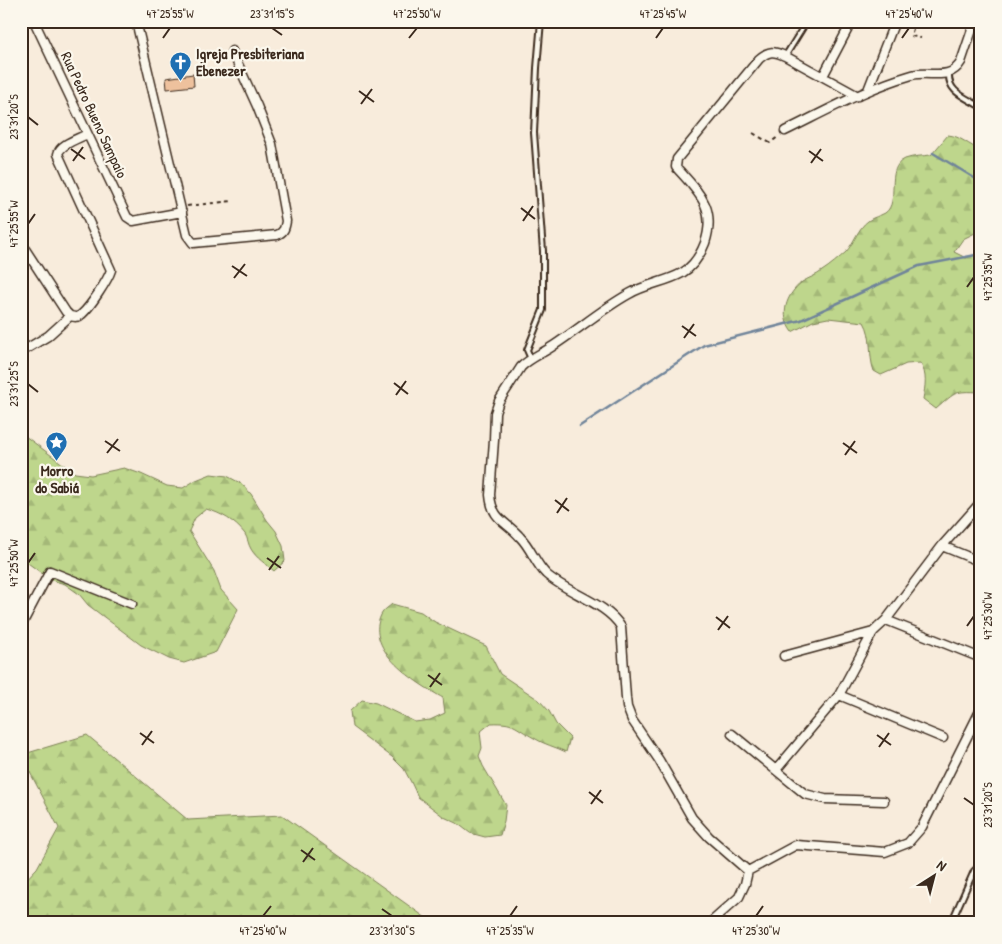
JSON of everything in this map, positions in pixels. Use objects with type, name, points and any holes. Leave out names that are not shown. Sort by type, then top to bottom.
[{"type":"street","name":"Rua Pedro Bueno Sampaio","points":[[34,21],[87,134],[130,219],[133,221],[181,209]]},
{"type":"street","points":[[136,21],[187,235],[190,241],[197,243],[277,235],[282,233],[285,228],[286,221],[272,144],[258,106],[232,51]]},
{"type":"street","points":[[823,76],[852,21]]},
{"type":"street","points":[[868,90],[895,21]]},
{"type":"street","points":[[785,131],[868,90],[918,74],[949,74],[961,62],[975,21]]},
{"type":"street","points":[[748,871],[709,838],[692,818],[659,760],[632,720],[627,707],[618,622],[606,612],[548,576],[537,564],[520,536],[494,513],[490,495],[496,409],[521,367],[531,359],[546,351],[629,294],[645,286],[680,274],[687,270],[696,260],[703,248],[709,228],[708,212],[700,194],[676,167],[677,159],[760,59],[770,51],[786,56],[858,96]]},
{"type":"street","points":[[21,243],[66,312],[70,316],[77,317],[82,314],[100,290],[111,270],[58,154],[59,150],[63,147],[87,134]]},
{"type":"street","points":[[21,352],[48,336],[70,316]]},
{"type":"street","points":[[776,770],[839,695],[873,632],[886,620],[942,546],[981,502]]},
{"type":"street","points":[[942,546],[981,562]]},
{"type":"street","points":[[21,626],[50,571],[132,604]]},
{"type":"street","points":[[886,620],[981,658]]},
{"type":"street","points":[[784,656],[873,632]]},
{"type":"street","points":[[839,695],[943,738]]},
{"type":"street","points":[[748,871],[796,845],[884,852],[908,843],[922,827],[981,709]]},
{"type":"street","points":[[732,734],[805,794],[825,799],[884,801]]},
{"type":"street","points":[[710,923],[739,896],[746,884],[748,871]]},
{"type":"lane","points":[[531,359],[527,350],[543,310],[543,251],[534,133],[537,68],[542,21]]},
{"type":"lane","points":[[786,56],[807,21]]},
{"type":"lane","points":[[949,74],[948,82],[951,88],[981,107]]},
{"type":"lane","points":[[951,923],[974,871],[981,864]]},
{"type":"path","points":[[916,21],[911,36],[921,38]]},
{"type":"path","points":[[753,133],[770,143],[785,131]]},
{"type":"path","points":[[181,209],[232,201]]},
{"type":"green space","points":[[948,135],[957,137],[981,150],[981,230],[963,239],[954,252],[966,258],[981,252],[981,392],[956,393],[936,409],[923,399],[925,376],[920,363],[906,364],[881,375],[874,371],[869,334],[864,322],[828,318],[813,321],[792,332],[788,326],[785,312],[788,299],[796,287],[820,273],[846,252],[865,224],[872,218],[885,213],[890,208],[895,170],[899,163],[908,158],[931,155]]},
{"type":"green space","points":[[21,433],[75,473],[91,475],[124,468],[167,486],[183,488],[211,474],[227,476],[242,484],[251,494],[276,531],[283,546],[285,561],[274,571],[253,552],[241,529],[222,515],[206,509],[195,518],[189,531],[214,571],[221,590],[238,609],[216,652],[184,663],[169,659],[141,645],[88,605],[79,594],[65,584],[51,580],[21,558]]},
{"type":"green space","points":[[392,604],[421,612],[435,622],[486,646],[500,674],[539,700],[549,711],[556,724],[570,738],[566,752],[541,742],[510,724],[491,723],[480,732],[482,748],[479,756],[506,805],[500,835],[485,837],[470,833],[457,823],[444,817],[418,797],[404,769],[392,757],[352,727],[350,711],[362,700],[376,703],[415,722],[430,720],[445,713],[443,698],[407,675],[386,653],[380,641],[378,628],[381,615]]},
{"type":"green space","points":[[87,735],[188,820],[282,815],[433,923],[21,923],[21,885],[37,868],[59,828],[21,755]]},
{"type":"building","name":"Igreja Presbiteriana Ebenezer","points":[[193,74],[194,86],[167,89],[166,78]]},
{"type":"waterway","points":[[933,153],[981,182]]},
{"type":"waterway","points":[[580,426],[704,345],[801,320],[919,266],[981,254]]},
{"type":"waterway","points":[[21,920],[24,923]]},
{"type":"place","name":"Igreja Presbiteriana Ebenezer","points":[[180,82]]},
{"type":"place","name":"Morro do Sabiá","points":[[57,461]]}]
